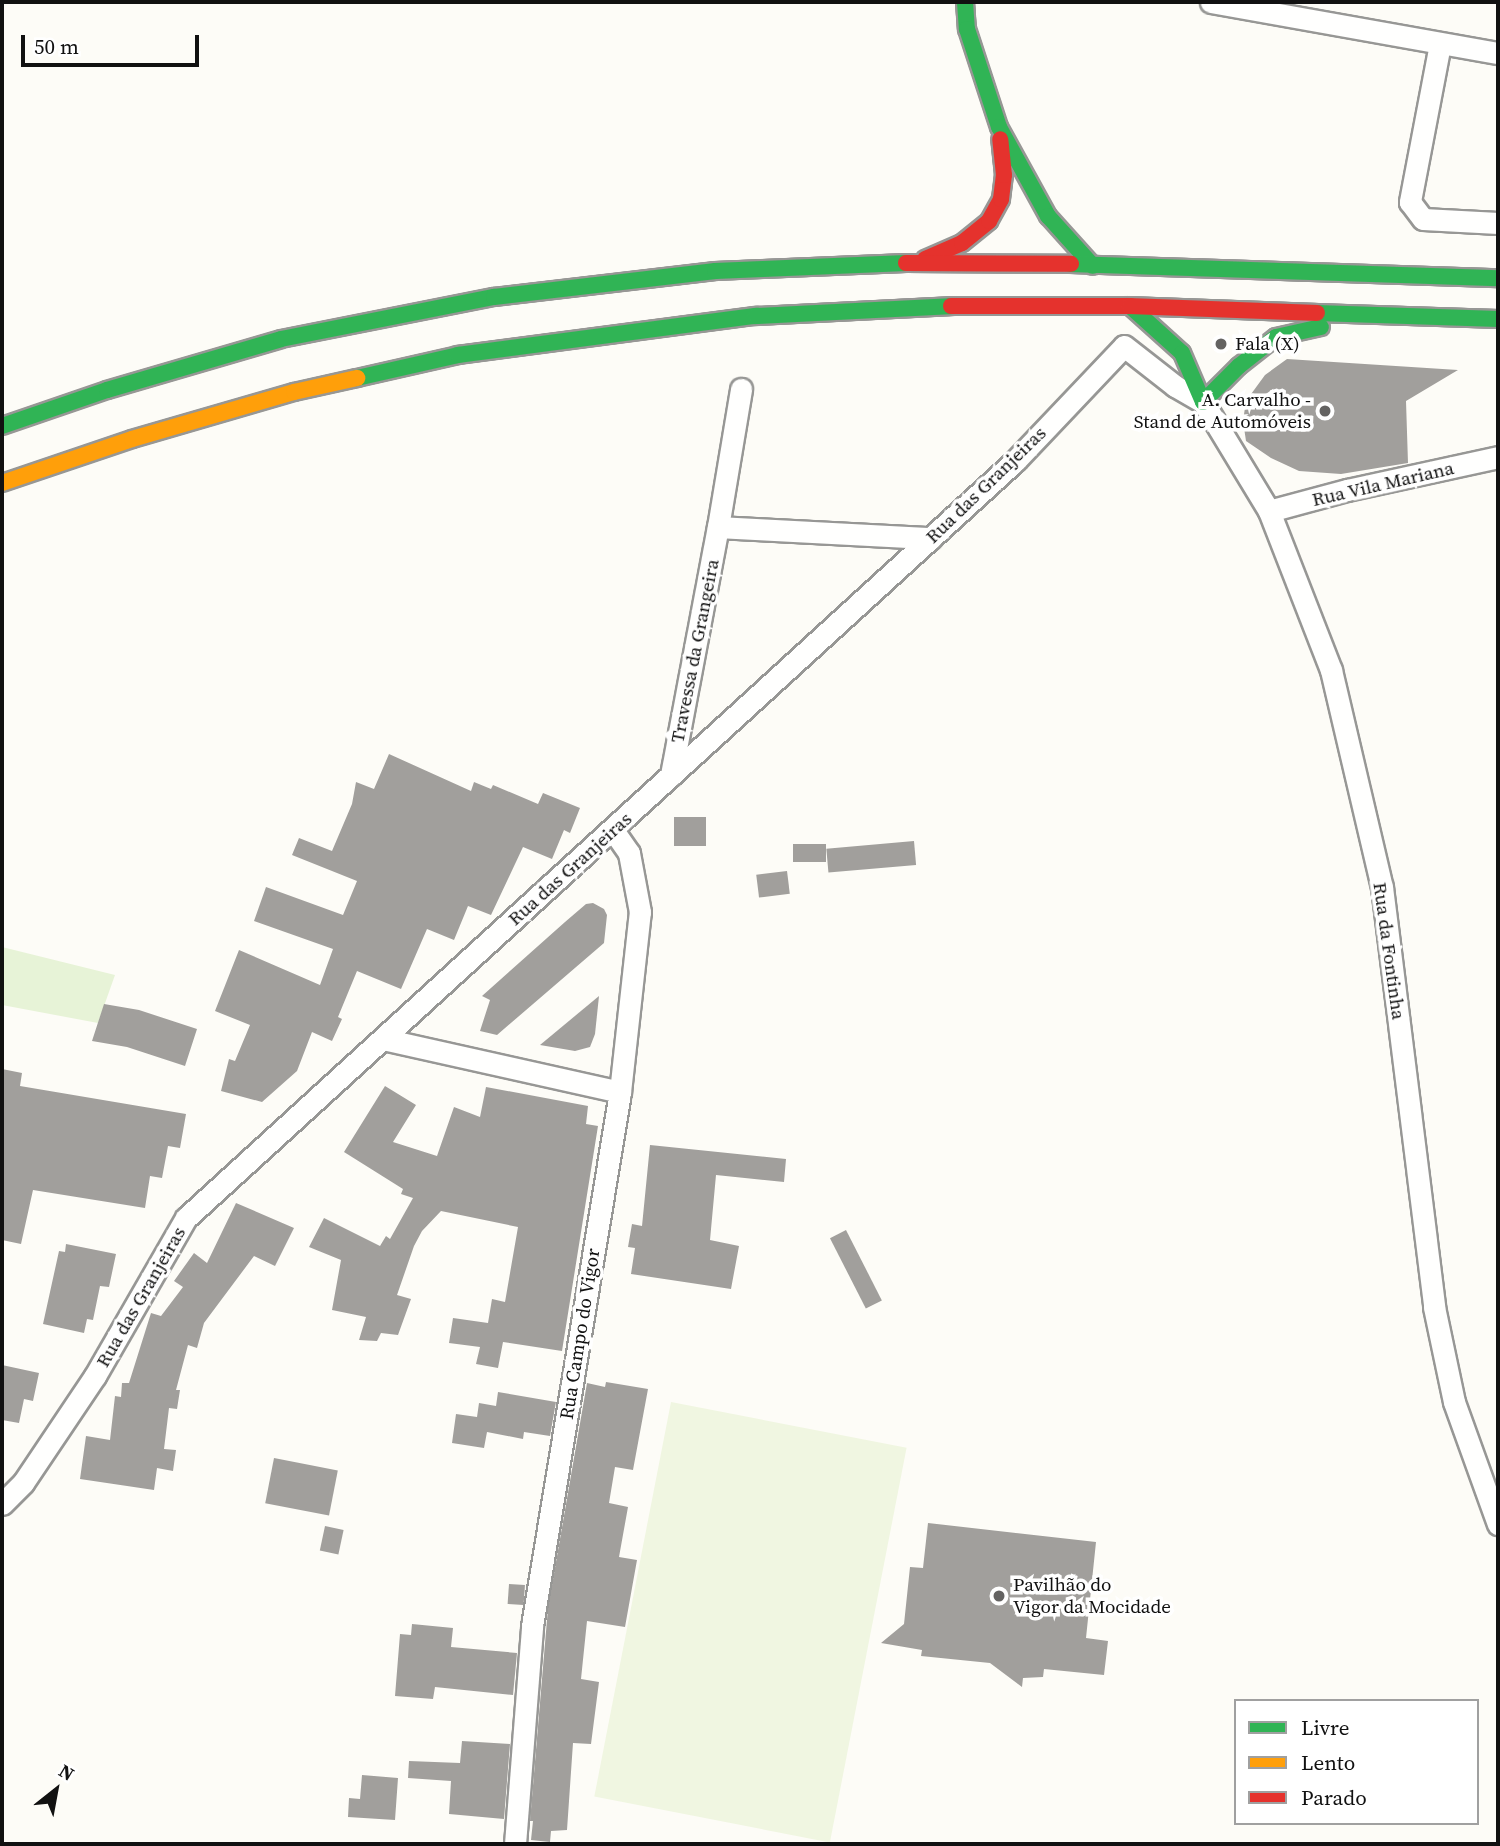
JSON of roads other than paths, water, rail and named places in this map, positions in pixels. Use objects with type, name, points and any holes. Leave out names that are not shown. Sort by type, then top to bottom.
[{"type":"highway","points":[[965,2],[967,29],[999,127],[1048,216],[1093,266]]},
{"type":"highway","points":[[918,262],[962,243],[989,221],[1001,200],[1004,175],[999,127]]},
{"type":"highway","points":[[2,426],[107,390],[281,339],[494,297],[715,271],[918,262],[1016,262],[1498,278]]},
{"type":"highway","points":[[2,482],[132,439],[282,396],[458,355],[756,316],[961,306],[1130,306],[1498,319]]},
{"type":"highway","points":[[1130,306],[1182,353],[1203,402],[1239,366],[1276,337],[1367,316]]},
{"type":"street","points":[[1211,2],[1498,53]]},
{"type":"street","points":[[1440,44],[1410,202],[1423,219],[1498,223]]},
{"type":"street","name":"Rua das Granjeiras","points":[[2,1504],[23,1483],[95,1376],[186,1218],[1015,461],[1124,346],[1175,386],[1203,402]]},
{"type":"street","name":"Travessa da Grangeira","points":[[671,775],[741,389]]},
{"type":"street","name":"Rua da Fontinha","points":[[1203,402],[1269,512],[1331,670],[1381,887],[1434,1307],[1454,1402],[1498,1524]]},
{"type":"street","name":"Rua Vila Mariana","points":[[1269,512],[1347,490],[1498,457]]},
{"type":"street","points":[[718,527],[931,538]]},
{"type":"street","name":"Rua Campo do Vigor","points":[[515,1844],[532,1626],[620,1091],[640,912],[629,853],[613,830]]},
{"type":"street","points":[[383,1039],[620,1091]]},
{"type":"place","name":"Fala (X)","points":[[1221,344]]},
{"type":"place","name":"A. Carvalho - Stand de Automóveis","points":[[1325,411]]},
{"type":"place","name":"Pavilhão do Vigor da Mocidade","points":[[999,1596]]}]
